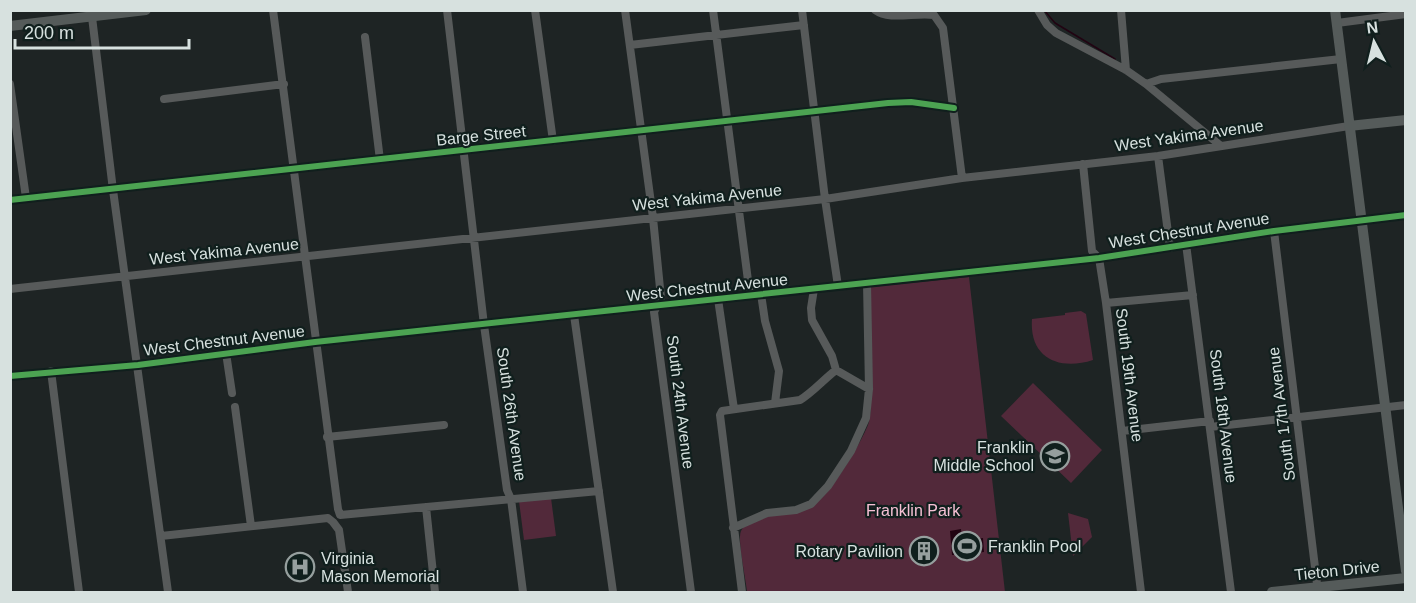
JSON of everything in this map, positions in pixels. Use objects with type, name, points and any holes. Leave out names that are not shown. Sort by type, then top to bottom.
[{"type":"main road","points":[[10,26],[79,14],[92,17],[108,13],[146,10]]},
{"type":"main road","points":[[1335,10],[1406,571]]},
{"type":"main road","name":"West Yakima Avenue","points":[[1349,126],[1406,120]]},
{"type":"main road","name":"Tieton Drive","points":[[1272,592],[1318,590],[1406,578]]},
{"type":"street","points":[[273,10],[327,437],[340,515],[599,491]]},
{"type":"street","name":"South 26th Avenue","points":[[447,10],[484,326],[523,592]]},
{"type":"street","points":[[535,10],[553,141]]},
{"type":"street","name":"South 24th Avenue","points":[[626,10],[662,298],[654,312],[691,592]]},
{"type":"street","points":[[713,10],[750,296]]},
{"type":"street","points":[[802,10],[838,286]]},
{"type":"street","points":[[875,10],[890,16],[920,13],[934,15],[942,28],[962,178]]},
{"type":"street","points":[[1038,10],[1047,26],[1056,33],[1126,70],[1221,146]]},
{"type":"street","points":[[1121,10],[1126,70]]},
{"type":"street","points":[[1337,23],[1406,14]]},
{"type":"street","points":[[92,17],[113,190],[168,592]]},
{"type":"street","points":[[630,45],[804,25]]},
{"type":"street","points":[[365,37],[380,160]]},
{"type":"street","points":[[1146,84],[1161,79],[1341,59]]},
{"type":"street","points":[[10,84],[26,198]]},
{"type":"street","points":[[164,99],[284,84]]},
{"type":"street","name":"Barge Street","points":[[10,200],[814,111],[911,102],[954,108]]},
{"type":"street","name":"West Yakima Avenue","points":[[10,289],[825,199],[962,178],[1158,156],[1349,126]]},
{"type":"street","points":[[1158,156],[1170,248]]},
{"type":"street","name":"South 19th Avenue","points":[[1083,164],[1092,251],[1099,258],[1106,303],[1141,592]]},
{"type":"street","name":"West Chestnut Avenue","points":[[10,376],[138,365],[315,342],[484,326],[1099,258],[1274,231],[1406,215]]},
{"type":"street","name":"South 17th Avenue","points":[[1274,231],[1318,590]]},
{"type":"street","name":"South 18th Avenue","points":[[1186,244],[1231,592]]},
{"type":"street","points":[[733,528],[767,513],[796,510],[811,504],[828,486],[852,451],[866,418],[869,389],[867,283]]},
{"type":"street","points":[[814,289],[812,320],[832,356],[836,370],[869,389]]},
{"type":"street","points":[[761,294],[765,321],[779,371],[776,403]]},
{"type":"street","points":[[1106,303],[1193,295]]},
{"type":"street","points":[[718,299],[734,409]]},
{"type":"street","points":[[574,315],[613,592]]},
{"type":"street","points":[[226,353],[232,393]]},
{"type":"street","points":[[742,592],[720,415],[722,411],[800,400],[836,370]]},
{"type":"street","points":[[51,371],[79,592]]},
{"type":"street","points":[[1122,431],[1296,418],[1406,405]]},
{"type":"street","points":[[235,406],[251,526]]},
{"type":"street","points":[[327,437],[444,425]]},
{"type":"street","points":[[426,507],[435,592]]},
{"type":"street","points":[[161,536],[321,518],[333,522],[339,531],[348,592]]},
{"type":"green space","name":"Franklin Park","points":[[969,277],[1005,592],[747,591],[741,551],[741,531],[746,525],[764,516],[805,508],[820,500],[844,469],[868,425],[871,407],[871,287]]},
{"type":"green space","points":[[1081,311],[1086,314],[1093,360],[1069,364],[1058,362],[1041,352],[1032,332],[1032,319]]},
{"type":"green space","points":[[1033,383],[1102,450],[1071,483],[1001,416]]},
{"type":"green space","points":[[551,498],[556,536],[524,540],[519,501]]},
{"type":"green space","points":[[1068,513],[1088,519],[1092,537],[1073,556]]},
{"type":"shaded area","name":"Franklin Pool","points":[[961,529],[962,540],[983,538],[984,552],[952,555],[950,531]]},
{"type":"waterway","points":[[1044,10],[1055,23],[1115,59]]},
{"type":"cycle path","points":[[10,200],[888,103],[911,102],[954,108]]},
{"type":"cycle path","points":[[10,376],[138,365],[315,342],[1099,258],[1274,231],[1406,215]]},
{"type":"place","name":"Franklin Middle School","points":[[1055,456]]},
{"type":"place","name":"Franklin Pool","points":[[967,546]]},
{"type":"place","name":"Rotary Pavilion","points":[[924,551]]},
{"type":"place","name":"Virginia Mason Memorial","points":[[300,567]]}]
